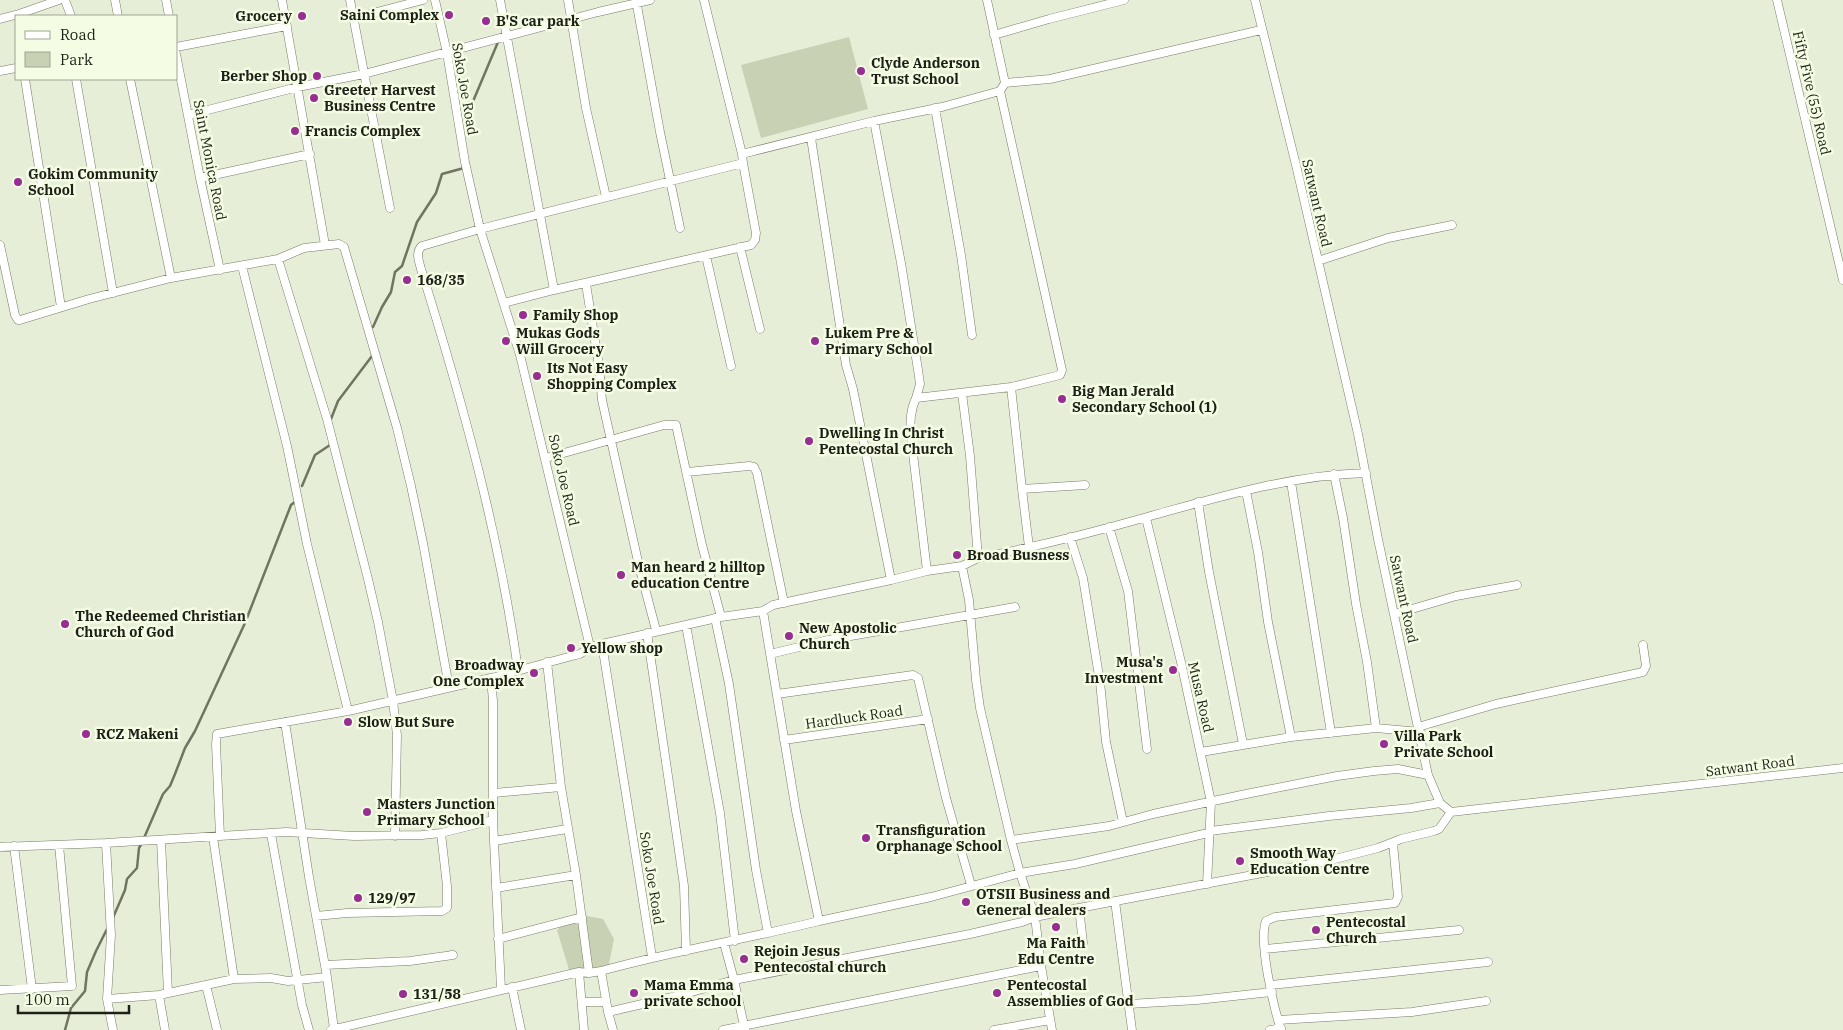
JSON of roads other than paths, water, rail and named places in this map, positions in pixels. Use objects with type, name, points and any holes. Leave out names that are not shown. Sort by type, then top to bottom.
[{"type":"street","points":[[15,15],[59,0]]},
{"type":"street","points":[[65,0],[71,15]]},
{"type":"street","points":[[116,0],[118,15]]},
{"type":"street","points":[[166,0],[169,15]]},
{"type":"street","points":[[282,0],[325,245]]},
{"type":"street","points":[[350,0],[390,208]]},
{"type":"street","points":[[354,18],[423,0]]},
{"type":"street","name":"Soko Joe Road","points":[[436,0],[480,229],[520,355],[590,647]]},
{"type":"street","points":[[500,0],[554,290]]},
{"type":"street","points":[[568,0],[586,108],[606,197]]},
{"type":"street","points":[[188,115],[298,87],[364,74],[637,1],[650,0]]},
{"type":"street","points":[[504,303],[706,256],[751,244],[755,240],[756,233],[742,154],[705,0]]},
{"type":"street","points":[[742,154],[1000,91],[1005,83],[987,0]]},
{"type":"street","points":[[994,36],[1049,19],[1124,0]]},
{"type":"street","name":"Satwant Road","points":[[1255,0],[1296,165],[1358,434],[1428,775],[1440,803],[1451,812],[1843,768]]},
{"type":"street","name":"Fifty Five (55) Road","points":[[1777,0],[1843,280]]},
{"type":"street","points":[[637,1],[660,132],[680,228]]},
{"type":"street","points":[[0,19],[15,15]]},
{"type":"street","points":[[178,47],[286,26]]},
{"type":"street","points":[[1005,83],[1050,79],[1262,30]]},
{"type":"street","name":"Saint Monica Road","points":[[178,64],[220,270]]},
{"type":"street","points":[[0,71],[15,68]]},
{"type":"street","points":[[25,80],[61,307]]},
{"type":"street","points":[[76,80],[113,293]]},
{"type":"street","points":[[130,80],[171,278]]},
{"type":"street","points":[[916,398],[1011,387],[1060,375],[1062,370],[1000,91]]},
{"type":"street","points":[[935,108],[961,255],[972,335]]},
{"type":"street","points":[[874,121],[901,263],[920,384],[910,415],[927,571]]},
{"type":"street","points":[[811,138],[846,365],[853,389],[891,580]]},
{"type":"street","points":[[200,178],[310,154]]},
{"type":"street","points":[[518,670],[505,584],[490,514],[418,249],[422,246],[480,229],[743,163]]},
{"type":"street","points":[[1318,261],[1388,238],[1452,225]]},
{"type":"street","points":[[0,245],[12,303],[18,320],[171,278],[278,258],[304,248],[339,244],[344,247],[396,428],[423,543],[449,687]]},
{"type":"street","points":[[740,247],[760,329]]},
{"type":"street","points":[[706,256],[732,366]]},
{"type":"street","points":[[278,258],[327,419],[368,579],[393,700],[397,735],[395,836]]},
{"type":"street","points":[[242,266],[287,446],[307,544],[348,711]]},
{"type":"street","points":[[586,284],[599,366],[602,400],[639,566],[656,630]]},
{"type":"street","points":[[1011,387],[1029,547]]},
{"type":"street","points":[[962,393],[970,456],[978,558]]},
{"type":"street","points":[[546,458],[664,425],[676,425],[718,617],[756,870],[768,933]]},
{"type":"street","points":[[687,472],[749,466],[754,468],[757,473],[784,602]]},
{"type":"street","points":[[234,979],[216,837],[217,734],[348,711],[491,678],[580,654],[590,647],[656,630],[718,617],[763,611],[773,605],[784,602],[927,571],[962,566],[978,558],[1146,518],[1198,502],[1246,491],[1334,474],[1366,473]]},
{"type":"street","points":[[1334,474],[1367,662],[1376,728]]},
{"type":"street","points":[[1291,482],[1331,733]]},
{"type":"street","points":[[1022,489],[1085,485]]},
{"type":"street","points":[[1246,491],[1258,552],[1268,622],[1291,737]]},
{"type":"street","points":[[1198,502],[1209,572],[1243,744]]},
{"type":"street","name":"Musa Road","points":[[1146,518],[1201,752],[1210,802],[1207,884]]},
{"type":"street","points":[[1109,527],[1128,591],[1147,749]]},
{"type":"street","points":[[1070,537],[1083,578],[1100,682],[1106,742],[1123,822]]},
{"type":"street","points":[[962,566],[970,616],[980,708],[1010,840],[1035,917],[1052,1030]]},
{"type":"street","points":[[1395,614],[1456,596],[1518,585]]},
{"type":"street","points":[[770,654],[828,640],[1014,607]]},
{"type":"street","points":[[763,611],[801,839],[819,921]]},
{"type":"street","points":[[686,624],[720,814],[735,941]]},
{"type":"street","points":[[647,633],[684,886],[686,950]]},
{"type":"street","name":"Soko Joe Road","points":[[602,644],[652,957]]},
{"type":"street","points":[[1201,752],[1291,737],[1376,728],[1419,729],[1496,704],[1643,672],[1646,666],[1643,644]]},
{"type":"street","points":[[547,662],[561,787],[576,875],[589,973]]},
{"type":"street","points":[[777,694],[913,675],[918,678],[946,798],[971,885]]},
{"type":"street","points":[[491,678],[493,701],[493,820],[500,990]]},
{"type":"street","name":"Hardluck Road","points":[[784,740],[928,719]]},
{"type":"street","points":[[285,722],[327,977],[332,1029],[580,972],[601,971],[652,957],[724,944],[931,897],[1020,873],[1075,864],[1209,832],[1440,803]]},
{"type":"street","points":[[1010,840],[1096,828],[1291,785],[1374,771],[1398,769],[1428,775]]},
{"type":"street","points":[[494,794],[561,787]]},
{"type":"street","points":[[608,1012],[681,996],[734,980],[970,934],[1079,908],[1331,860],[1440,829],[1451,812]]},
{"type":"street","points":[[0,847],[302,832],[354,836],[395,836],[441,832],[493,820]]},
{"type":"street","points":[[494,841],[567,829]]},
{"type":"street","points":[[316,916],[346,913],[442,910],[447,908],[447,886],[441,832]]},
{"type":"street","points":[[271,834],[302,1005],[309,1030]]},
{"type":"street","points":[[161,840],[168,993]]},
{"type":"street","points":[[106,843],[111,935],[107,999],[113,1030]]},
{"type":"street","points":[[1280,1026],[1271,989],[1265,949],[1266,921],[1274,916],[1396,901],[1398,897],[1393,843]]},
{"type":"street","points":[[0,990],[72,986],[59,845]]},
{"type":"street","points":[[14,846],[32,988]]},
{"type":"street","points":[[496,888],[576,875]]},
{"type":"street","points":[[1115,901],[1132,1030]]},
{"type":"street","points":[[1079,908],[1083,943]]},
{"type":"street","points":[[498,939],[582,917]]},
{"type":"street","points":[[1265,949],[1459,930]]},
{"type":"street","points":[[724,944],[744,1028]]},
{"type":"street","points":[[325,965],[410,961],[453,955],[451,955]]},
{"type":"street","points":[[1128,1004],[1197,1000],[1488,962]]},
{"type":"street","points":[[723,1030],[744,1028],[1041,966]]},
{"type":"street","points":[[601,971],[613,1030]]},
{"type":"street","points":[[580,972],[584,1030]]},
{"type":"street","points":[[107,999],[159,995],[234,979],[271,978],[298,980],[327,977]]},
{"type":"street","points":[[206,985],[216,1030]]},
{"type":"street","points":[[512,987],[521,1030]]},
{"type":"street","points":[[159,995],[165,1030]]},
{"type":"street","points":[[1270,1030],[1280,1026],[1412,1012],[1486,1001]]},
{"type":"street","points":[[582,1002],[606,1002]]},
{"type":"street","points":[[994,1030],[1050,1020]]},
{"type":"waterway","points":[[466,118],[498,42]]},
{"type":"waterway","points":[[373,327],[391,292],[395,272],[402,266],[417,222],[436,193],[442,174],[464,168]]},
{"type":"waterway","points":[[331,419],[338,401],[372,354]]},
{"type":"waterway","points":[[302,486],[315,455],[330,445],[330,443]]},
{"type":"waterway","points":[[144,838],[163,794],[170,786],[185,748],[195,731],[245,623],[291,505],[296,501]]},
{"type":"waterway","points":[[112,920],[125,890],[127,879],[137,868],[139,848],[142,843]]},
{"type":"waterway","points":[[65,1030],[71,1008],[85,991],[87,972],[108,927]]},
{"type":"place","name":"Saini Complex","points":[[449,15]]},
{"type":"place","name":"Grocery","points":[[302,16]]},
{"type":"place","name":"B'S car park","points":[[486,21]]},
{"type":"place","name":"Clyde Anderson Trust School","points":[[861,71]]},
{"type":"place","name":"Berber Shop","points":[[317,76]]},
{"type":"place","name":"Greeter Harvest Business Centre","points":[[314,98]]},
{"type":"place","name":"Francis Complex","points":[[295,131]]},
{"type":"place","name":"Gokim Community School","points":[[18,182]]},
{"type":"place","name":"168/35","points":[[407,280]]},
{"type":"place","name":"Family Shop","points":[[523,315]]},
{"type":"place","name":"Mukas Gods Will Grocery","points":[[506,341]]},
{"type":"place","name":"Lukem Pre & Primary School","points":[[815,341]]},
{"type":"place","name":"Its Not Easy Shopping Complex","points":[[537,376]]},
{"type":"place","name":"Big Man Jerald Secondary School (1)","points":[[1062,399]]},
{"type":"place","name":"Dwelling In Christ Pentecostal Church","points":[[809,441]]},
{"type":"place","name":"Broad Busness","points":[[957,555]]},
{"type":"place","name":"Man heard 2 hilltop education Centre","points":[[621,575]]},
{"type":"place","name":"The Redeemed Christian Church of God","points":[[65,624]]},
{"type":"place","name":"New Apostolic Church","points":[[789,636]]},
{"type":"place","name":"Yellow shop","points":[[571,648]]},
{"type":"place","name":"Musa's Investment","points":[[1173,670]]},
{"type":"place","name":"Broadway One Complex","points":[[534,673]]},
{"type":"place","name":"Slow But Sure","points":[[348,722]]},
{"type":"place","name":"RCZ Makeni","points":[[86,734]]},
{"type":"place","name":"Villa Park Private School","points":[[1384,744]]},
{"type":"place","name":"Masters Junction Primary School","points":[[367,812]]},
{"type":"place","name":"Transfiguration Orphanage School","points":[[866,838]]},
{"type":"place","name":"Smooth Way Education Centre","points":[[1240,861]]},
{"type":"place","name":"129/97","points":[[358,898]]},
{"type":"place","name":"OTSII Business and General dealers","points":[[966,902]]},
{"type":"place","name":"Ma Faith Edu Centre","points":[[1056,927]]},
{"type":"place","name":"Pentecostal Church","points":[[1316,930]]},
{"type":"place","name":"Rejoin Jesus Pentecostal church","points":[[744,959]]},
{"type":"place","name":"Mama Emma private school","points":[[634,993]]},
{"type":"place","name":"Pentecostal Assemblies of God","points":[[997,993]]},
{"type":"place","name":"131/58","points":[[403,994]]}]
